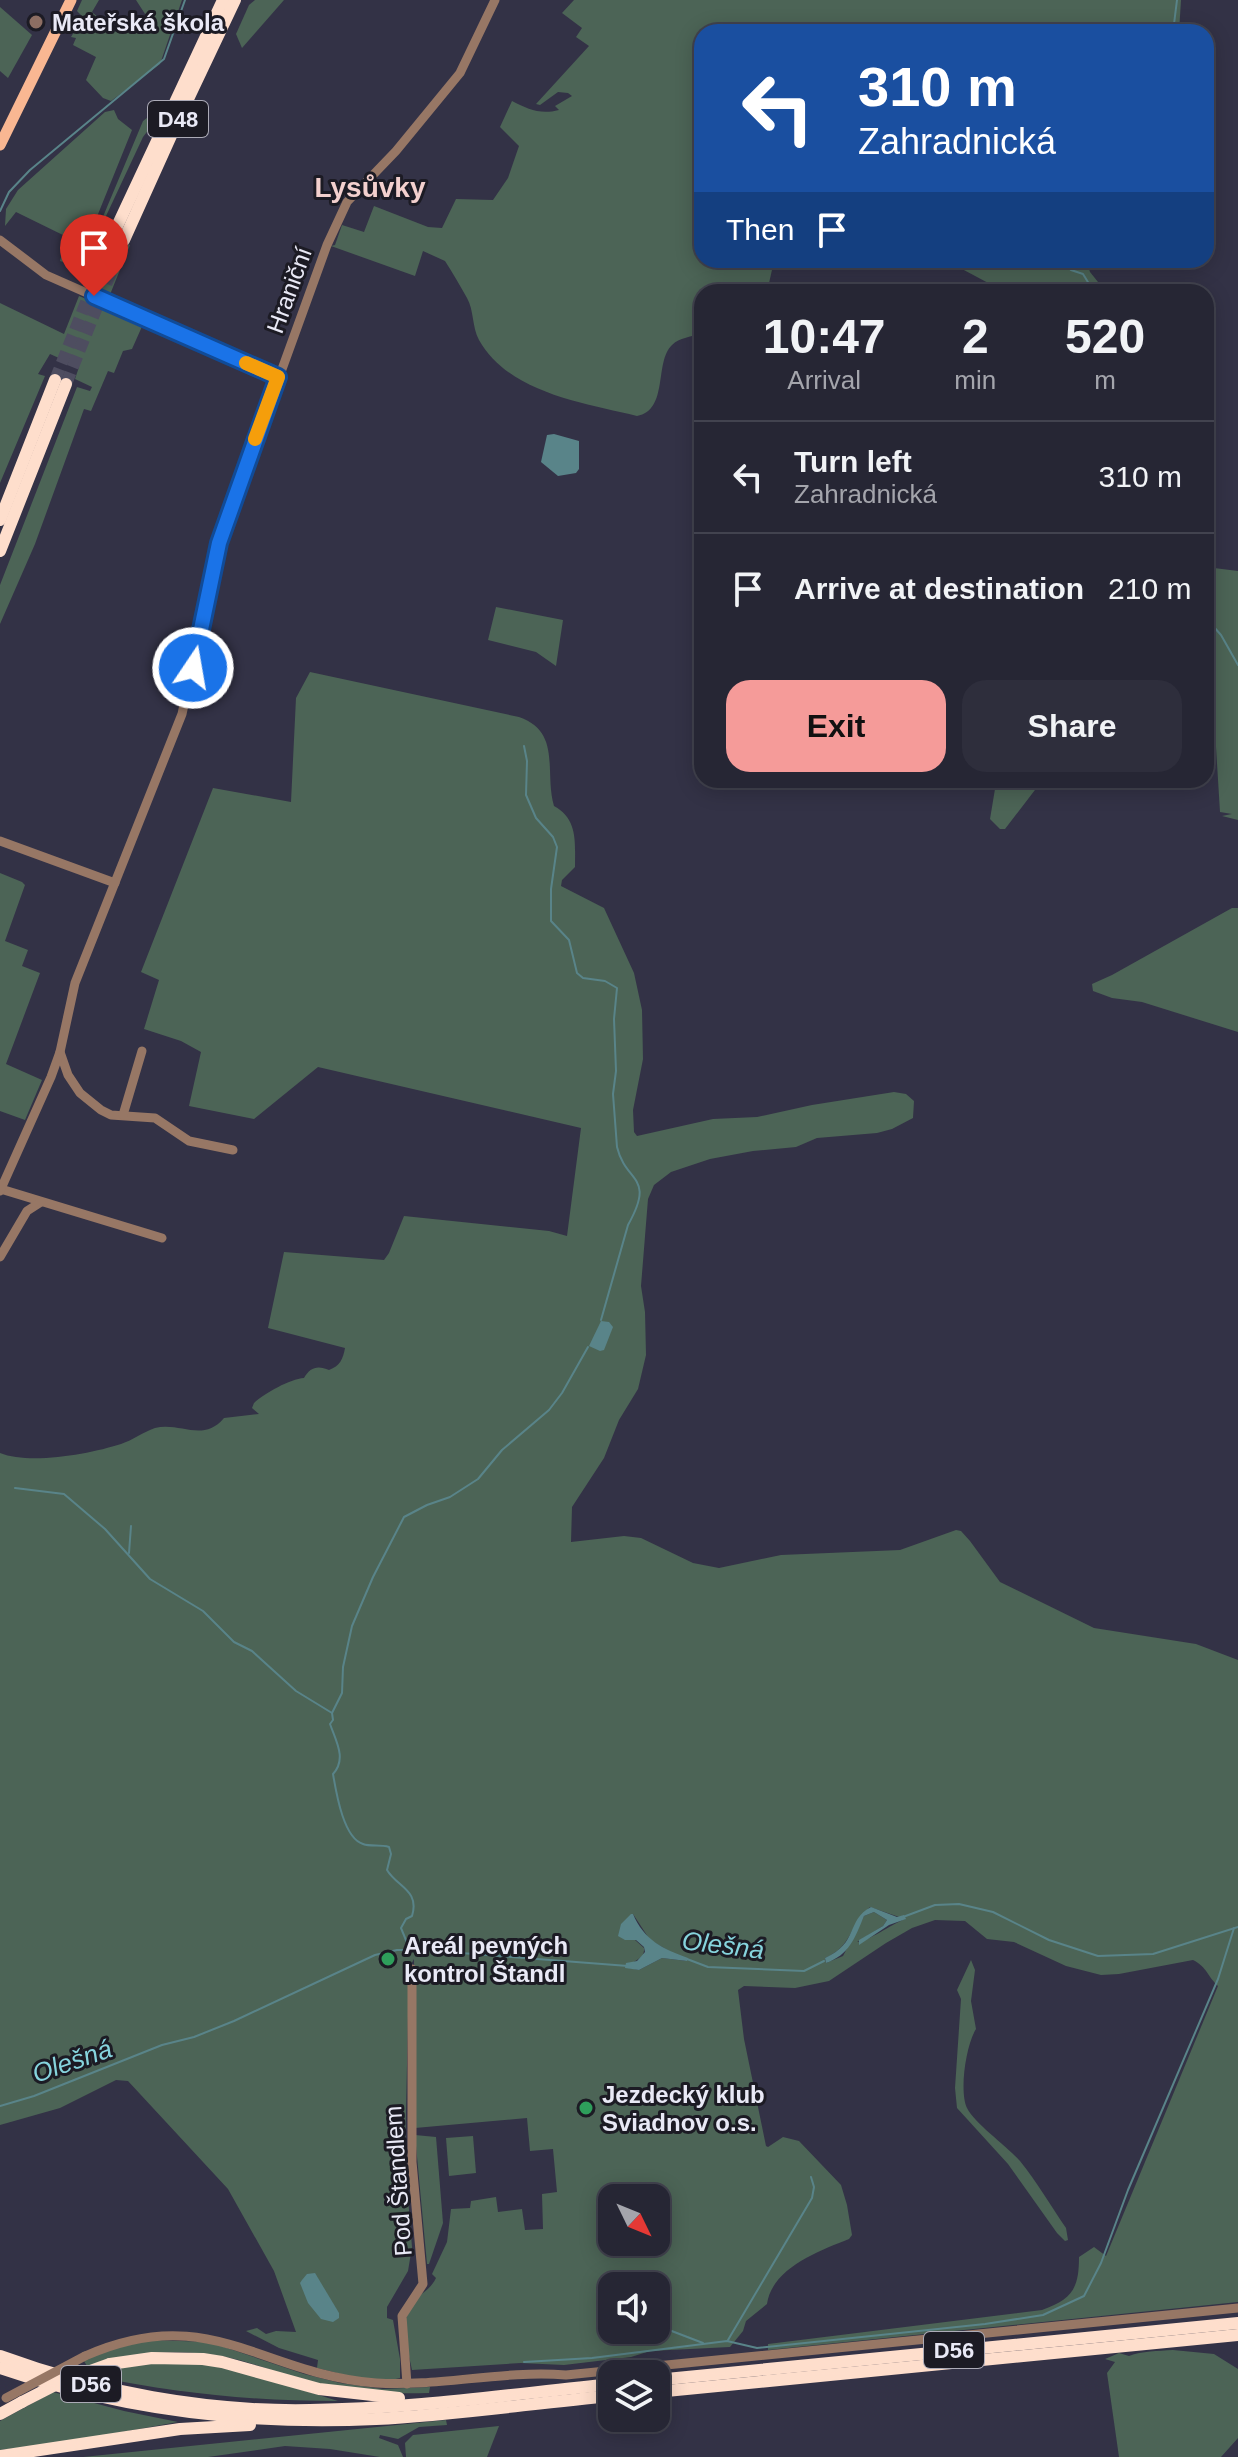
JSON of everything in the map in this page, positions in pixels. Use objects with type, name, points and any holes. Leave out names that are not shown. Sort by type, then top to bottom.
[{"type":"highway","name":"D48","points":[[223,0],[119,238],[235,0]]},
{"type":"highway","points":[[0,520],[60,382],[0,551]]},
{"type":"highway","name":"D56","points":[[670,2379],[1238,2323]]},
{"type":"highway","name":"D56","points":[[670,2391],[1238,2335]]},
{"type":"highway","name":"D56","points":[[0,2356],[81,2382],[133,2394],[250,2409],[374,2407],[598,2385]]},
{"type":"highway","points":[[0,2414],[63,2381],[110,2364],[182,2357],[222,2362],[293,2383],[351,2394],[478,2397]]},
{"type":"highway","name":"D56","points":[[0,2368],[78,2392],[131,2404],[236,2418],[378,2419],[598,2397]]},
{"type":"highway","points":[[0,2456],[180,2429],[309,2420]]},
{"type":"main road","points":[[0,145],[71,0]]},
{"type":"street","name":"Hraniční","points":[[60,1052],[75,983],[182,714],[219,543],[327,245],[347,202],[396,151],[460,73],[495,0]]},
{"type":"street","points":[[0,240],[46,275],[278,377]]},
{"type":"street","points":[[0,841],[115,883]]},
{"type":"street","points":[[123,1115],[142,1051]]},
{"type":"street","points":[[60,1052],[68,1075],[80,1093],[101,1110],[155,1118],[189,1141],[233,1150]]},
{"type":"street","points":[[60,1052],[0,1190],[162,1238]]},
{"type":"street","points":[[0,1257],[27,1211],[41,1202]]},
{"type":"street","name":"Pod Štandlem","points":[[407,2384],[402,2316],[423,2284],[412,2162],[412,1969]]},
{"type":"street","points":[[3,2399],[85,2356],[136,2339],[193,2335],[237,2344],[336,2376],[407,2384],[536,2373],[566,2375],[1238,2308]]},
{"type":"shaded area","points":[[82,0],[99,0],[92,12],[115,32],[128,21],[138,27],[147,17],[136,0],[182,0],[160,64],[111,101],[103,98],[86,80],[96,57],[73,45],[76,38],[71,37],[83,17],[77,11]]},
{"type":"shaded area","points":[[255,0],[284,0],[242,48],[236,34],[249,5]]},
{"type":"shaded area","points":[[574,0],[1181,0],[1180,24],[694,24],[694,268],[772,268],[769,284],[694,284],[694,336],[672,345],[663,362],[653,405],[637,416],[549,393],[509,372],[492,358],[479,340],[469,303],[445,261],[423,251],[415,276],[331,246],[335,245],[342,225],[364,232],[374,206],[428,227],[442,228],[456,199],[493,200],[508,178],[519,146],[500,127],[512,101],[546,112],[559,110],[555,106],[572,96],[558,92],[540,105],[536,104],[589,46],[576,37],[582,28],[562,13]]},
{"type":"shaded area","points":[[0,7],[32,35],[8,78],[0,71]]},
{"type":"shaded area","points":[[160,108],[99,231],[130,245],[109,297],[83,286],[88,274],[82,268],[60,261],[67,237],[16,212],[5,226],[6,209],[18,190],[105,112],[114,110],[118,119],[132,130],[92,229],[97,231],[143,121]]},
{"type":"shaded area","points":[[958,268],[1089,268],[1100,284],[990,284]]},
{"type":"shaded area","points":[[79,296],[144,322],[132,349],[123,351],[114,373],[108,371],[91,411],[84,409],[35,544],[0,624],[0,585],[77,387],[90,391],[92,387],[75,379],[79,367],[50,354],[38,374],[45,376],[0,483],[0,303],[64,334]]},
{"type":"shaded area","points":[[547,435],[579,441],[579,469],[576,473],[558,476],[541,462]]},
{"type":"shaded area","points":[[1214,568],[1238,571],[1238,820],[1222,816],[1232,814],[1220,812],[1216,747]]},
{"type":"shaded area","points":[[496,607],[563,620],[556,666],[536,652],[488,640]]},
{"type":"shaded area","points":[[310,672],[519,717],[541,732],[549,754],[554,806],[562,811],[574,832],[575,867],[562,880],[561,886],[604,908],[634,973],[642,1010],[643,1059],[633,1110],[637,1136],[713,1119],[757,1117],[894,1092],[906,1094],[914,1101],[913,1118],[892,1129],[817,1138],[796,1147],[710,1159],[671,1172],[654,1185],[648,1199],[641,1286],[646,1355],[638,1389],[619,1420],[604,1458],[572,1507],[571,1542],[624,1536],[641,1538],[693,1563],[719,1568],[781,1555],[900,1550],[956,1530],[970,1541],[1000,1582],[1094,1628],[1196,1644],[1238,1660],[1238,2302],[768,2350],[768,2344],[1042,2310],[1060,2302],[1072,2291],[1079,2257],[1094,2247],[1106,2256],[1218,1986],[1193,1960],[1101,1975],[1066,1966],[1014,1942],[987,1939],[965,1921],[935,1920],[912,1928],[829,1981],[795,1988],[744,1986],[738,1990],[744,2039],[766,2146],[783,2137],[799,2141],[841,2185],[852,2235],[787,2271],[771,2291],[767,2304],[746,2321],[743,2331],[730,2347],[650,2351],[631,2357],[564,2365],[521,2363],[412,2370],[405,2334],[406,2318],[415,2301],[436,2278],[432,2274],[447,2242],[451,2209],[470,2208],[471,2201],[496,2197],[498,2212],[522,2209],[525,2230],[543,2229],[542,2194],[557,2192],[553,2149],[530,2151],[527,2118],[415,2128],[414,1959],[409,1968],[405,2161],[412,2247],[408,2271],[387,2307],[387,2318],[393,2320],[400,2378],[370,2379],[317,2368],[318,2360],[279,2348],[246,2331],[257,2328],[266,2334],[296,2332],[274,2271],[228,2189],[128,2081],[116,2080],[60,2108],[0,2125],[0,1453],[27,1458],[60,1457],[121,1444],[155,1428],[208,1429],[224,1418],[259,1414],[252,1408],[254,1403],[271,1391],[304,1378],[315,1368],[329,1370],[336,1366],[345,1348],[268,1328],[284,1252],[384,1260],[404,1216],[549,1231],[567,1236],[581,1128],[318,1067],[254,1119],[189,1106],[201,1052],[181,1041],[144,1029],[159,980],[141,972],[213,788],[291,802],[296,698]],"holes":[[[870,1907],[905,1919],[857,1942],[883,1926],[887,1920],[874,1912],[864,1916],[843,1956],[826,1963],[825,1958],[841,1948]],[[633,1914],[650,1940],[687,1961],[662,1958],[639,1970],[629,1968],[644,1952],[635,1940]]]},
{"type":"shaded area","points":[[1036,788],[1005,829],[1000,829],[990,819],[995,789]]},
{"type":"shaded area","points":[[0,873],[25,885],[5,941],[28,950],[22,966],[40,973],[6,1064],[42,1080],[25,1120],[0,1111]]},
{"type":"shaded area","points":[[1232,908],[1238,908],[1238,1032],[1142,1002],[1112,998],[1093,991],[1092,984]]},
{"type":"shaded area","points":[[601,1321],[609,1322],[613,1327],[604,1350],[600,1351],[589,1346]]},
{"type":"shaded area","points":[[871,1907],[897,1917],[904,1915],[906,1919],[889,1925],[859,1945],[859,1940],[883,1926],[887,1920],[874,1912],[864,1916],[846,1950],[826,1963],[825,1958],[843,1946],[858,1918]]},
{"type":"shaded area","points":[[631,1914],[649,1937],[688,1958],[687,1961],[662,1958],[639,1970],[625,1968],[626,1963],[637,1961],[645,1952],[636,1940],[618,1936],[621,1924]]},
{"type":"shaded area","points":[[971,1960],[975,1970],[971,2001],[976,2029],[965,2068],[967,2108],[1026,2169],[1066,2228],[1068,2240],[1065,2241],[1057,2233],[1008,2164],[957,2108],[955,2088],[961,1999],[957,1990]]},
{"type":"shaded area","points":[[415,2135],[436,2137],[443,2223],[429,2264],[427,2264]]},
{"type":"shaded area","points":[[473,2136],[476,2173],[449,2176],[446,2138]]},
{"type":"shaded area","points":[[315,2273],[339,2313],[339,2318],[333,2322],[321,2319],[308,2303],[300,2283],[307,2274]]},
{"type":"shaded area","points":[[152,2340],[209,2342],[340,2383],[383,2389],[430,2387],[429,2393],[343,2389],[208,2354],[156,2353],[87,2366],[84,2361],[106,2350]]},
{"type":"shaded area","points":[[1173,2350],[1214,2354],[1238,2369],[1238,2438],[1221,2457],[1119,2457],[1107,2373],[1115,2362],[1105,2359],[1119,2353],[1129,2356]]},
{"type":"shaded area","points":[[195,2362],[254,2375],[338,2401],[214,2395],[91,2376],[137,2364]]},
{"type":"shaded area","points":[[53,2392],[178,2422],[67,2442],[0,2450],[0,2421]]},
{"type":"shaded area","points":[[446,2420],[447,2425],[419,2427],[398,2439],[380,2435],[379,2438],[398,2445],[403,2457],[285,2446],[208,2457],[83,2457]]},
{"type":"shaded area","points":[[499,2426],[487,2457],[406,2457],[405,2443],[413,2435]]},
{"type":"waterway","points":[[0,211],[9,192],[30,170],[164,59],[185,0]]},
{"type":"waterway","points":[[1174,24],[1177,0]]},
{"type":"waterway","points":[[1069,268],[1083,274],[1089,284]]},
{"type":"waterway","points":[[1214,627],[1238,665]]},
{"type":"waterway","points":[[524,746],[526,795],[536,818],[553,837],[557,847],[551,889],[551,921],[569,940],[577,973],[583,978],[605,981],[617,988],[613,1094],[617,1147],[636,1181],[639,1197],[601,1320]]},
{"type":"waterway","points":[[410,1950],[401,1928],[412,1916],[413,1900],[387,1870],[391,1854],[389,1847],[366,1845],[350,1833],[334,1782],[333,1774],[340,1756],[330,1724],[342,1693],[343,1667],[352,1626],[404,1517],[450,1497],[478,1479],[502,1450],[549,1410],[588,1347]]},
{"type":"waterway","points":[[15,1488],[64,1494],[105,1529],[150,1579],[203,1611],[234,1642],[252,1651],[296,1691],[332,1713]]},
{"type":"waterway","points":[[129,1553],[131,1526]]},
{"type":"waterway","name":"Olešná","points":[[903,1917],[935,1905],[959,1904],[993,1912],[1049,1940],[1098,1956],[1153,1954],[1238,1927]]},
{"type":"waterway","points":[[524,2362],[592,2358],[727,2341],[757,2348],[985,2324],[1043,2315],[1084,2296],[1101,2263],[1128,2190],[1218,1979],[1234,1928]]},
{"type":"waterway","name":"Olešná","points":[[0,2106],[34,2096],[162,2045],[194,2037],[375,1955],[397,1950],[628,1966]]},
{"type":"waterway","name":"Olešná","points":[[687,1959],[708,1967],[804,1971],[824,1961]]},
{"type":"waterway","points":[[728,2340],[812,2198],[814,2187],[811,2177]]},
{"type":"waterway","points":[[670,2330],[703,2343]]},
{"type":"tunnel","points":[[55,380],[113,235]]},
{"type":"tunnel","points":[[66,384],[124,240]]},
{"type":"slow traffic","points":[[246,363],[278,377],[255,439]]},
{"type":"place","name":"Mateřská škola","points":[[36,22]]},
{"type":"place","name":"Areál pevných kontrol Štandl","points":[[388,1959]]},
{"type":"place","name":"Jezdecký klub Sviadnov o.s.","points":[[586,2108]]},
{"type":"district","name":"Lysůvky","points":[[370,187]]},
{"type":"route","points":[[94,296],[278,377],[219,543],[193,668]]}]
